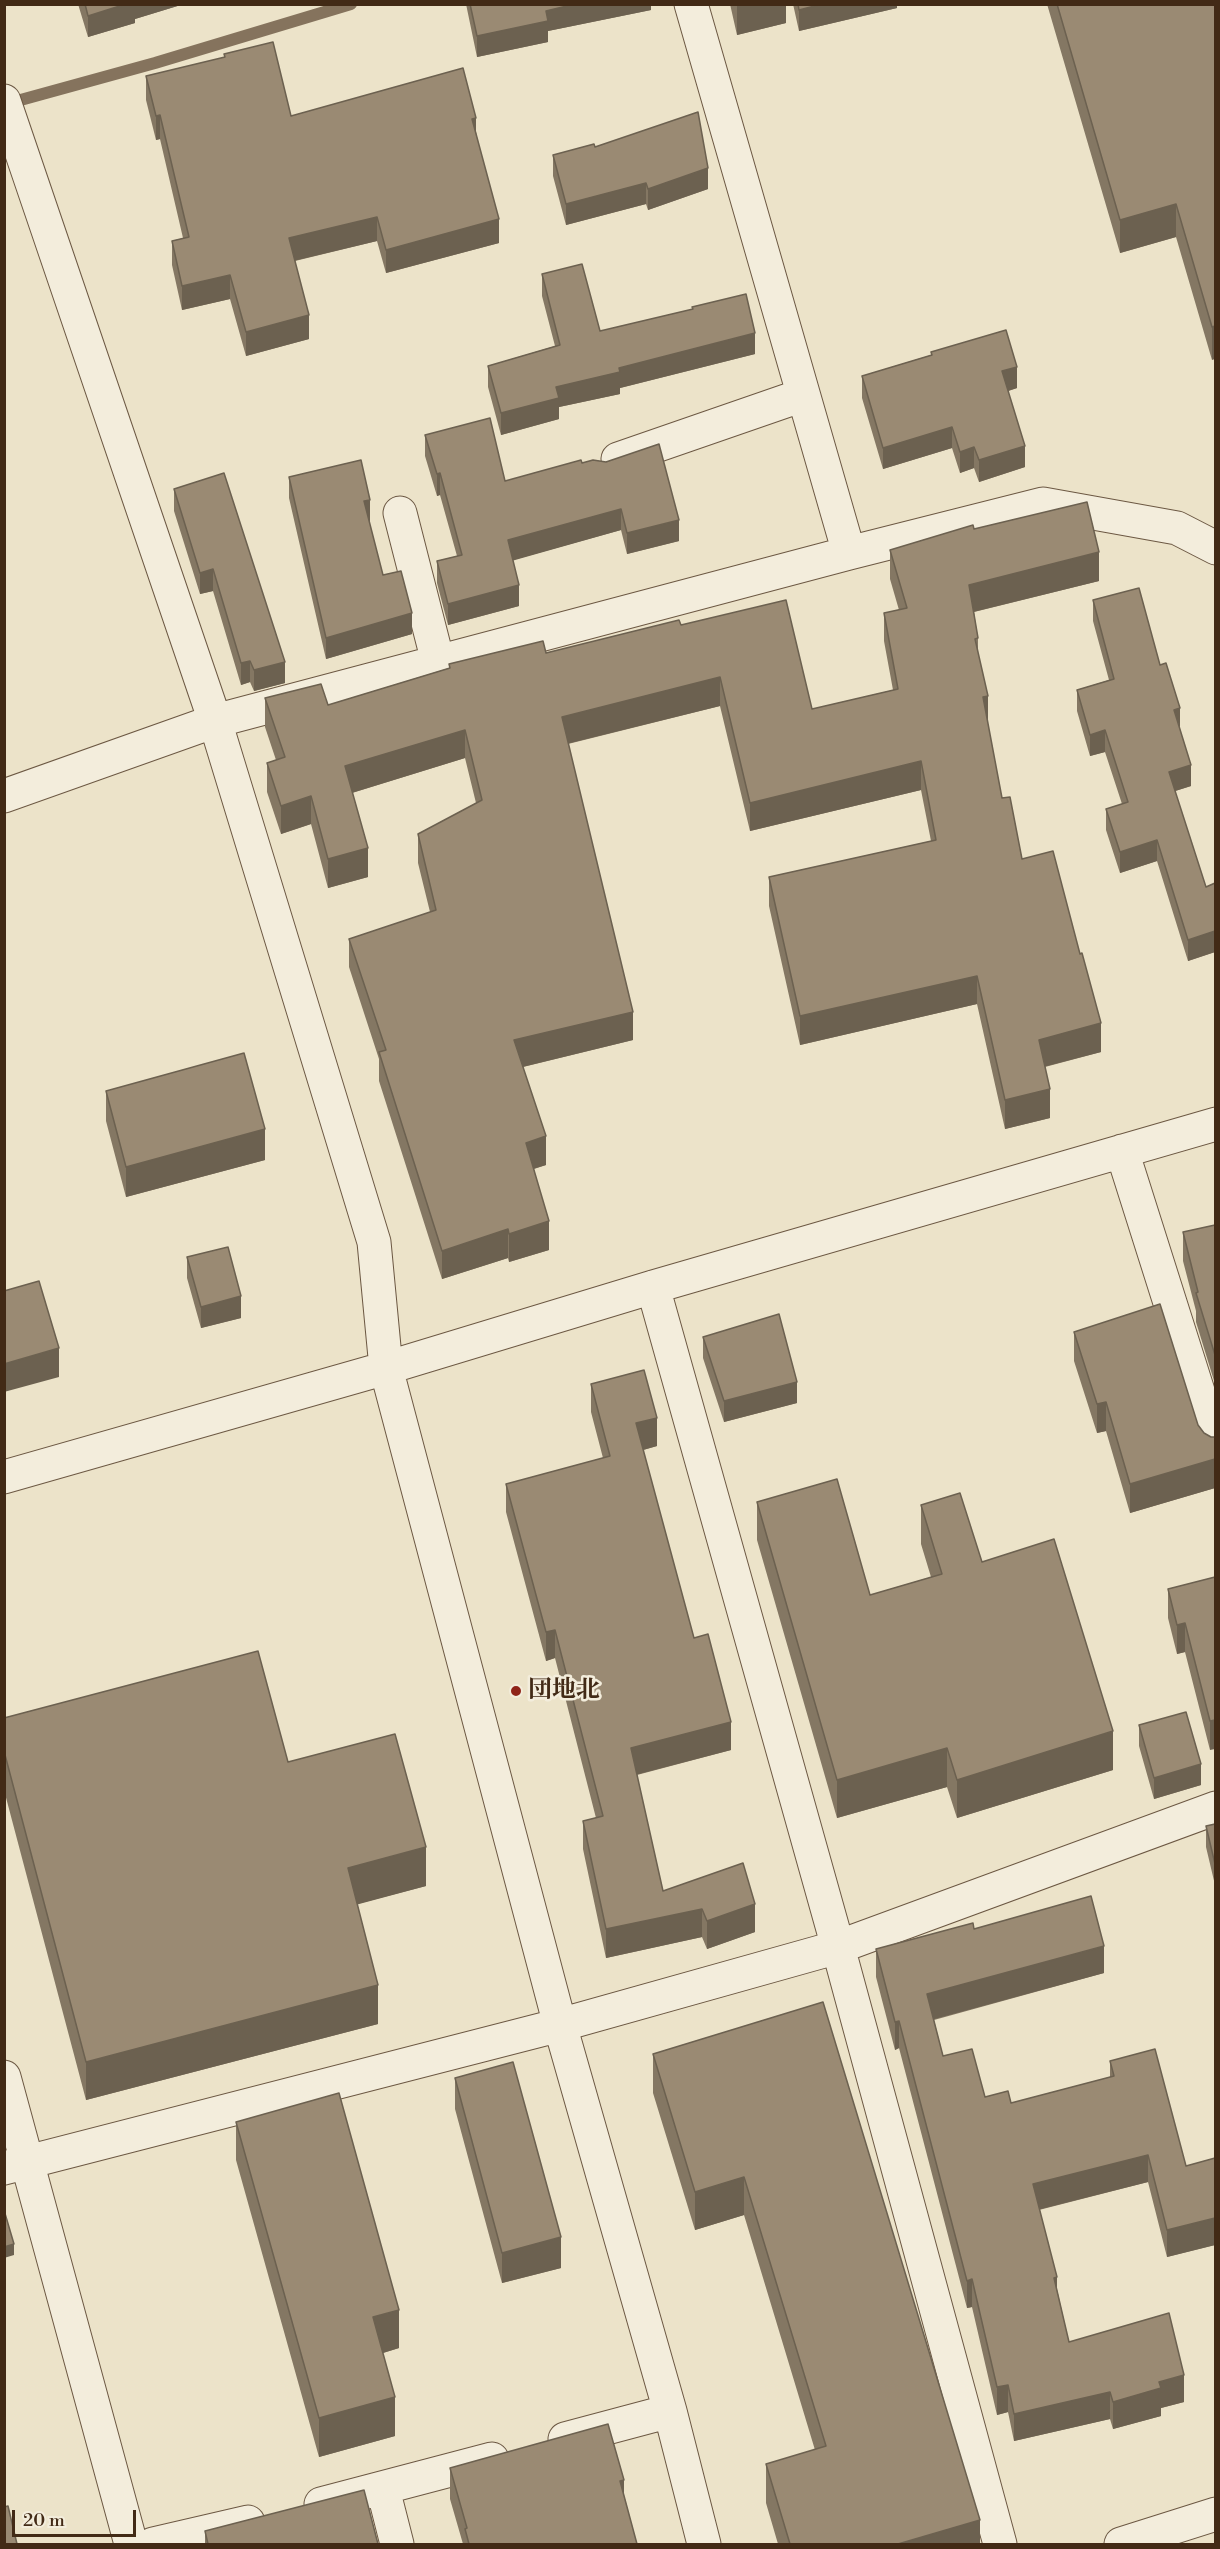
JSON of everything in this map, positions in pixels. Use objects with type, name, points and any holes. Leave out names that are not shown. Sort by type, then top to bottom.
[{"type":"street","points":[[691,4],[849,553]]},
{"type":"street","points":[[5,104],[215,721],[374,1242],[386,1368],[560,2025],[670,2410],[704,2544]]},
{"type":"street","points":[[600,465],[803,395]]},
{"type":"street","points":[[4,796],[215,721],[1043,504],[1177,528],[1215,548]]},
{"type":"street","points":[[400,513],[438,662]]},
{"type":"street","points":[[4,1477],[386,1368],[653,1287],[1215,1124]]},
{"type":"street","points":[[1122,1151],[1215,1448]]},
{"type":"street","points":[[653,1287],[838,1947],[1000,2544]]},
{"type":"street","points":[[15,2165],[560,2025],[838,1947],[1215,1808]]},
{"type":"street","points":[[4,2077],[15,2165],[131,2544]]},
{"type":"street","points":[[153,2544],[383,2489],[670,2410]]},
{"type":"street","points":[[383,2489],[397,2544]]},
{"type":"street","points":[[1121,2544],[1215,2514]]},
{"type":"building","points":[[85,4],[126,4],[88,16]]},
{"type":"building","points":[[470,4],[575,4],[546,11],[548,21],[477,36]]},
{"type":"building","points":[[798,4],[822,4],[799,10]]},
{"type":"building","points":[[1057,4],[1215,4],[1215,326],[1212,327],[1176,204],[1120,220]]},
{"type":"building","points":[[273,42],[291,116],[463,68],[476,118],[472,119],[499,219],[386,250],[377,217],[289,238],[309,315],[246,332],[230,275],[182,286],[172,241],[189,237],[160,115],[156,116],[146,76],[225,57],[224,54]]},
{"type":"building","points":[[698,112],[708,168],[648,189],[646,183],[566,204],[553,155],[594,144],[595,147]]},
{"type":"building","points":[[582,264],[600,331],[746,294],[755,333],[619,368],[620,372],[556,387],[559,398],[501,413],[488,366],[560,345],[542,274]]},
{"type":"building","points":[[1006,330],[1017,367],[1002,371],[1025,446],[979,460],[974,447],[960,452],[952,427],[883,448],[862,376],[932,355],[931,352]]},
{"type":"building","points":[[490,418],[505,481],[581,460],[582,463],[593,460],[606,462],[659,444],[679,520],[627,533],[621,509],[508,540],[519,585],[448,604],[437,561],[462,555],[440,473],[437,474],[425,435]]},
{"type":"building","points":[[361,460],[370,500],[364,501],[383,575],[401,571],[412,613],[326,638],[289,477]]},
{"type":"building","points":[[224,473],[285,662],[254,670],[250,661],[241,663],[213,569],[200,573],[174,489]]},
{"type":"building","points":[[1087,502],[1099,552],[969,585],[978,638],[975,639],[988,696],[983,697],[1002,798],[1010,797],[1022,859],[1053,851],[1101,1023],[1039,1040],[1050,1089],[1005,1100],[977,976],[800,1016],[769,877],[936,840],[921,761],[750,803],[720,677],[562,717],[633,1012],[514,1040],[546,1136],[526,1143],[549,1221],[509,1234],[508,1229],[442,1251],[379,1052],[386,1050],[349,939],[436,910],[418,834],[482,800],[465,730],[345,766],[368,848],[328,859],[311,796],[281,806],[267,763],[285,757],[265,698],[321,684],[328,705],[450,668],[449,664],[543,641],[546,653],[679,620],[681,625],[786,600],[812,709],[898,689],[884,613],[907,608],[890,550],[973,525],[974,529]]},
{"type":"building","points":[[1139,588],[1160,665],[1166,663],[1180,708],[1174,710],[1191,765],[1169,772],[1206,887],[1215,883],[1215,931],[1188,940],[1157,840],[1120,852],[1106,809],[1128,802],[1105,730],[1090,735],[1077,690],[1114,679],[1093,600]]},
{"type":"building","points":[[244,1053],[265,1129],[126,1167],[106,1091]]},
{"type":"building","points":[[1215,1225],[1215,1355],[1196,1293],[1198,1292],[1183,1232]]},
{"type":"building","points":[[228,1247],[241,1296],[201,1307],[187,1257]]},
{"type":"building","points":[[39,1281],[59,1348],[4,1364],[4,1291]]},
{"type":"building","points":[[1160,1304],[1198,1425],[1204,1433],[1215,1437],[1215,1459],[1130,1484],[1106,1402],[1097,1404],[1074,1332]]},
{"type":"building","points":[[779,1314],[797,1382],[724,1401],[703,1337]]},
{"type":"building","points":[[644,1370],[657,1418],[636,1423],[694,1638],[708,1634],[731,1722],[631,1748],[663,1891],[743,1863],[755,1904],[707,1921],[702,1909],[606,1929],[583,1821],[603,1816],[555,1630],[546,1632],[506,1484],[610,1456],[591,1384]]},
{"type":"building","points":[[837,1479],[870,1595],[942,1574],[921,1505],[960,1493],[982,1562],[1054,1539],[1113,1731],[957,1780],[947,1748],[837,1780],[757,1502]]},
{"type":"building","points":[[1215,1577],[1215,1720],[1210,1721],[1185,1623],[1177,1625],[1168,1589]]},
{"type":"building","points":[[258,1651],[288,1762],[395,1734],[426,1847],[348,1868],[378,1985],[86,2062],[4,1751],[4,1718]]},
{"type":"building","points":[[1186,1712],[1201,1764],[1154,1778],[1139,1725]]},
{"type":"building","points":[[1215,1824],[1215,1864],[1206,1826]]},
{"type":"building","points":[[1091,1896],[1104,1946],[927,1994],[943,2056],[972,2049],[985,2097],[1008,2091],[1011,2103],[1114,2076],[1110,2061],[1155,2049],[1186,2166],[1215,2158],[1215,2218],[1167,2230],[1148,2155],[1033,2184],[1057,2277],[1054,2278],[1069,2342],[1169,2313],[1184,2375],[1159,2382],[1161,2388],[1113,2402],[1110,2392],[1014,2414],[1008,2385],[997,2387],[972,2279],[967,2281],[899,2021],[895,2022],[876,1949],[973,1923],[974,1929]]},
{"type":"building","points":[[823,2002],[980,2520],[898,2544],[790,2544],[766,2464],[826,2446],[744,2177],[695,2192],[653,2054]]},
{"type":"building","points":[[513,2062],[561,2237],[502,2253],[455,2078]]},
{"type":"building","points":[[339,2093],[399,2310],[373,2317],[395,2397],[319,2418],[236,2122]]},
{"type":"building","points":[[4,2210],[14,2244],[4,2247]]},
{"type":"building","points":[[608,2424],[624,2480],[620,2481],[637,2544],[469,2544],[465,2529],[467,2528],[450,2468]]},
{"type":"building","points":[[364,2490],[378,2544],[208,2544],[205,2531]]},
{"type":"building","points":[[8,2506],[17,2544],[4,2544],[4,2507]]},
{"type":"waterway","points":[[6,104],[155,63],[351,4]]},
{"type":"place","name":"団地北","points":[[516,1691]]}]
